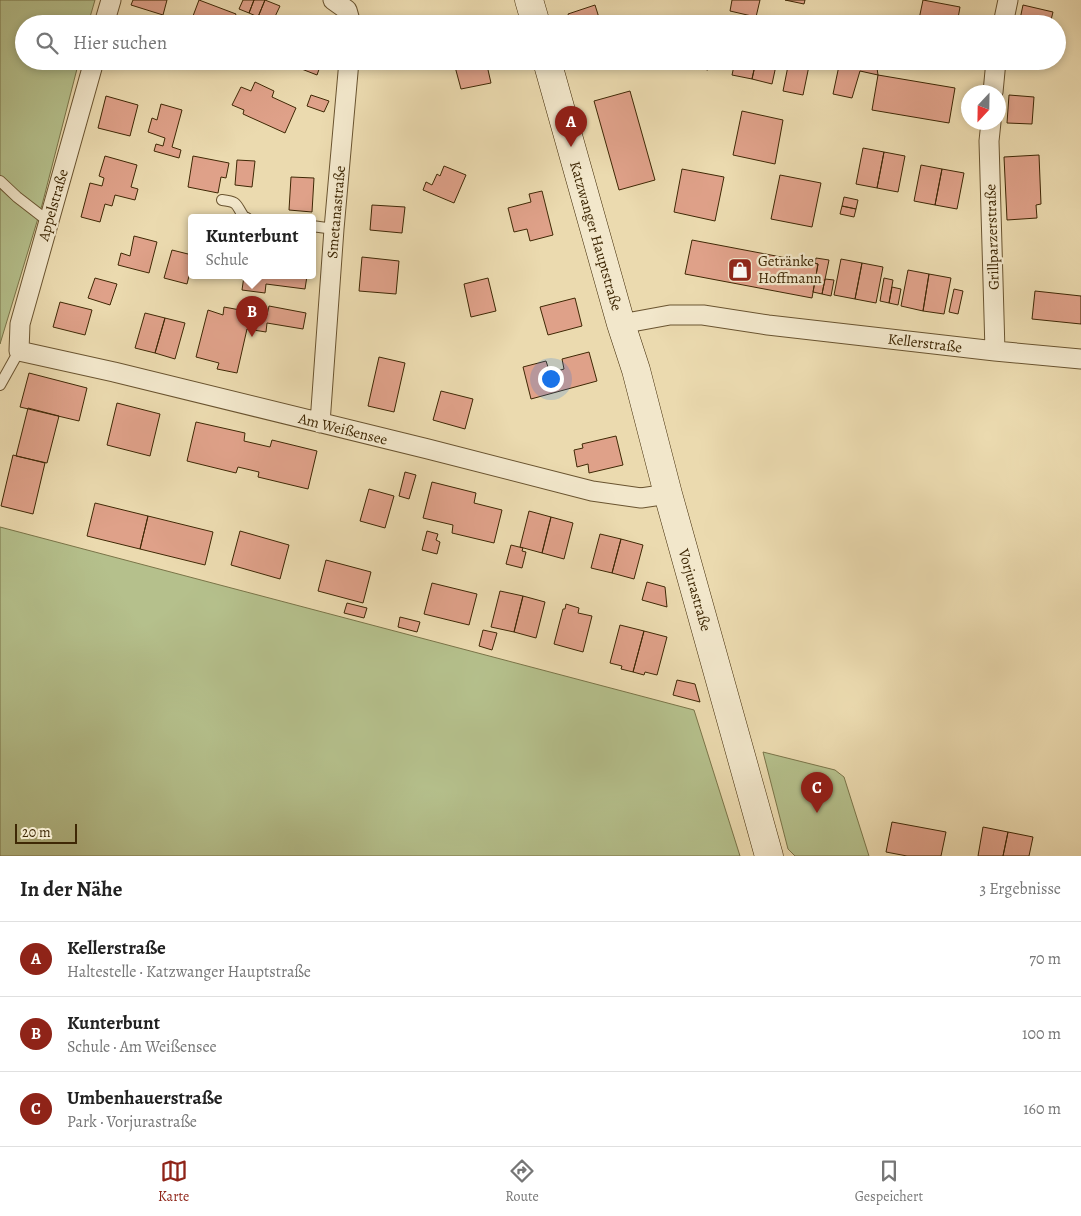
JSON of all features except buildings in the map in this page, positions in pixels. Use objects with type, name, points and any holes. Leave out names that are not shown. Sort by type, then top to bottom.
[{"type":"main road","points":[[529,0],[533,15]]},
{"type":"main road","name":"Katzwanger Hauptstraße","points":[[550,70],[621,324]]},
{"type":"main road","name":"Vorjurastraße","points":[[621,324],[636,370],[668,494],[769,856]]},
{"type":"street","points":[[107,15],[111,0]]},
{"type":"street","points":[[334,0],[347,10],[348,15]]},
{"type":"street","points":[[1005,15],[1008,0]]},
{"type":"street","name":"Appelstraße","points":[[19,351],[20,324],[91,70]]},
{"type":"street","name":"Smetanastraße","points":[[320,423],[348,70]]},
{"type":"street","points":[[994,85],[995,70]]},
{"type":"street","name":"Grillparzerstraße","points":[[990,130],[995,352]]},
{"type":"street","name":"Kellerstraße","points":[[621,324],[670,315],[703,315],[768,325],[995,352],[1081,359]]},
{"type":"street","name":"Am Weißensee","points":[[19,351],[114,372],[592,491],[641,498],[668,494]]},
{"type":"lane","points":[[0,181],[48,221]]},
{"type":"lane","points":[[222,200],[234,201],[242,214]]},
{"type":"lane","points":[[316,227],[334,229]]},
{"type":"lane","points":[[0,385],[19,351]]},
{"type":"green space","points":[[0,0],[95,0],[91,15],[15,15],[15,70],[77,70],[42,205],[0,344]]},
{"type":"green space","points":[[0,527],[694,710],[740,856],[0,856]]},
{"type":"green space","points":[[763,752],[835,770],[844,777],[869,856],[795,856],[788,849]]},
{"type":"place","name":"Kellerstraße","points":[[571,147]]},
{"type":"place","name":"Getränke Hoffmann","points":[[740,270]]},
{"type":"place","name":"Kunterbunt","points":[[252,337]]},
{"type":"place","name":"Umbenhauerstraße","points":[[817,813]]}]
